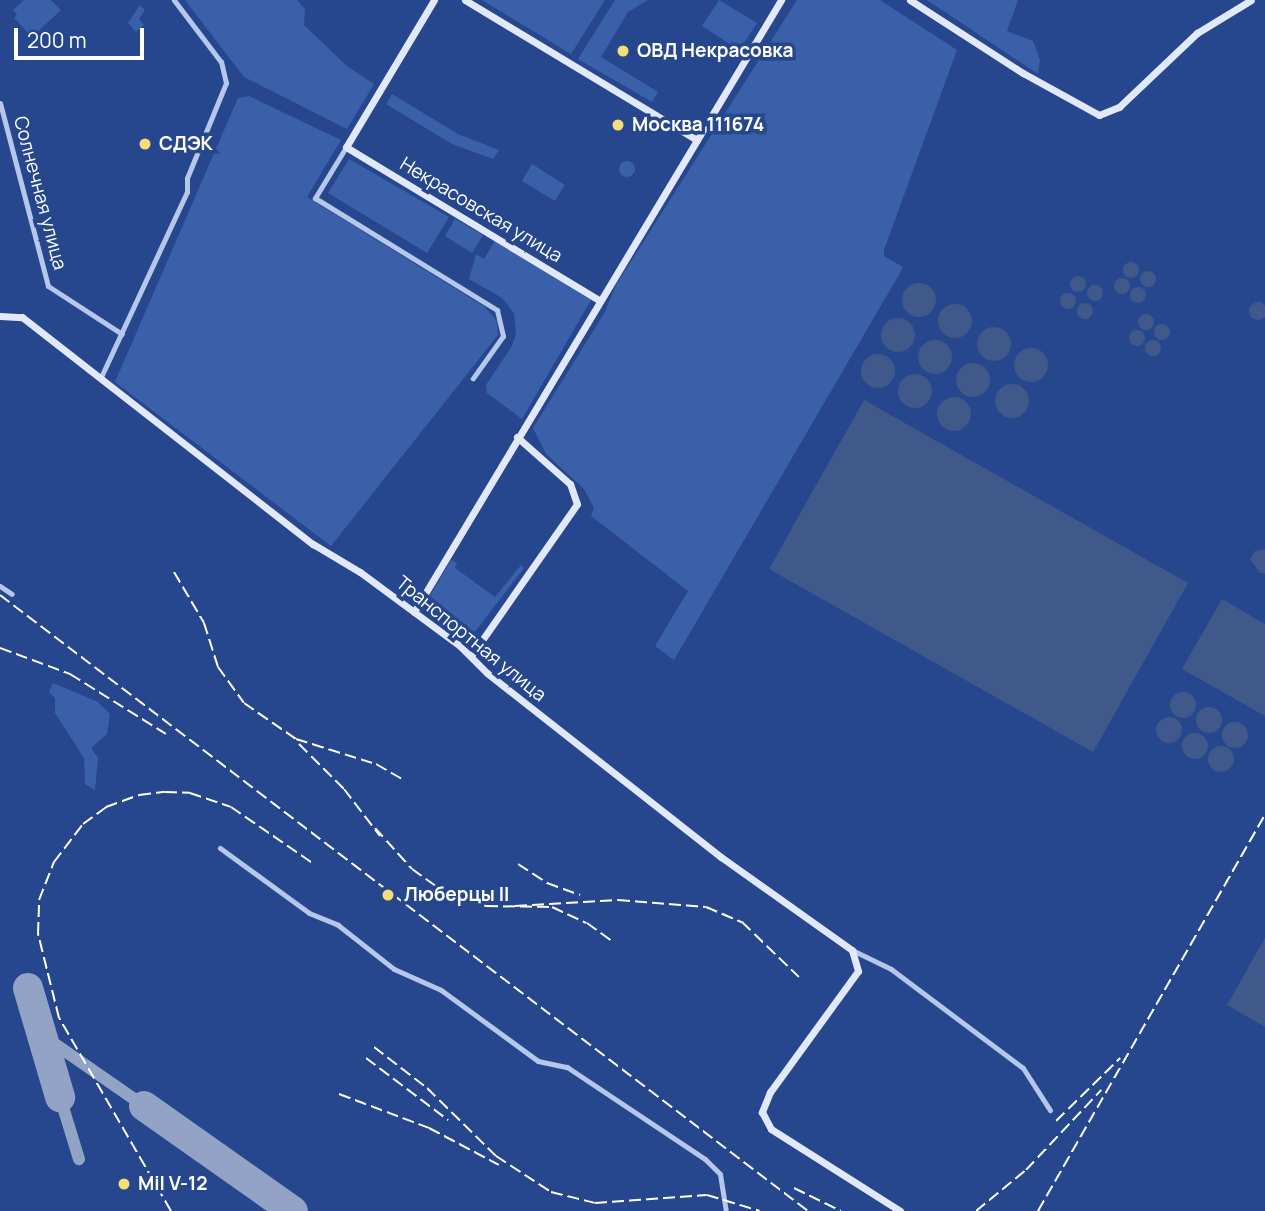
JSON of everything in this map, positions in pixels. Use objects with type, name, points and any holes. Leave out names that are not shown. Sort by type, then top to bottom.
[{"type":"street","points":[[101,377],[187,192],[187,178],[226,83],[220,62],[174,0]]},
{"type":"street","points":[[434,0],[315,198],[497,310],[503,336],[473,377]]},
{"type":"street","points":[[465,0],[696,139]]},
{"type":"street","points":[[414,612],[781,0]]},
{"type":"street","points":[[910,0],[1023,73],[1099,115],[1119,107],[1197,33],[1251,0]]},
{"type":"street","name":"Солнечная улица","points":[[0,103],[48,286],[122,334]]},
{"type":"street","name":"Некрасовская улица","points":[[346,147],[599,300]]},
{"type":"street","name":"Транспортная улица","points":[[0,316],[22,317],[313,544],[414,612],[471,656],[722,858],[852,950]]},
{"type":"street","points":[[471,656],[577,504],[570,484],[517,437]]},
{"type":"street","points":[[0,586],[12,594]]},
{"type":"street","points":[[220,848],[310,914],[338,925],[394,969],[440,990],[538,1061],[567,1067],[705,1159],[720,1174],[726,1211]]},
{"type":"street","points":[[852,950],[891,969],[1023,1068],[1050,1110]]},
{"type":"street","points":[[852,950],[858,971],[769,1093],[762,1112],[771,1129],[900,1211]]},
{"type":"shaded area","points":[[24,0],[51,0],[61,10],[32,37],[14,18],[17,15],[13,10]]},
{"type":"shaded area","points":[[185,0],[297,0],[305,9],[304,25],[348,67],[374,84],[347,129],[244,77]]},
{"type":"shaded area","points":[[482,0],[605,0],[571,54]]},
{"type":"shaded area","points":[[615,0],[648,0],[628,12],[601,57],[658,92],[652,102],[578,59]]},
{"type":"shaded area","points":[[719,0],[757,23],[739,50],[702,26]]},
{"type":"shaded area","points":[[797,0],[880,0],[957,50],[884,250],[884,256],[903,267],[674,660],[655,646],[688,591],[591,516],[594,508],[584,489],[546,454],[533,428],[605,312],[616,285]]},
{"type":"shaded area","points":[[927,0],[1018,0],[1007,31],[1033,41],[1040,60],[1038,74]]},
{"type":"shaded area","points":[[140,5],[145,10],[139,19],[144,25],[136,32],[128,23]]},
{"type":"shaded area","points":[[392,94],[458,134],[499,150],[493,159],[452,144],[386,104]]},
{"type":"shaded area","points":[[249,96],[341,140],[307,197],[485,307],[497,321],[498,335],[331,546],[115,382],[238,98]]},
{"type":"shaded area","points":[[349,159],[449,217],[427,253],[328,193]]},
{"type":"shaded area","points":[[624,161],[630,161],[635,169],[633,175],[624,177],[619,172],[619,166]]},
{"type":"shaded area","points":[[532,164],[565,185],[555,201],[522,181]]},
{"type":"shaded area","points":[[455,219],[483,235],[472,253],[445,236]]},
{"type":"shaded area","points":[[495,241],[591,300],[522,419],[487,393],[486,385],[512,346],[516,333],[514,313],[502,298],[469,279],[476,254],[484,259]]},
{"type":"shaded area","points":[[1128,262],[1134,262],[1139,270],[1137,276],[1128,278],[1123,273],[1123,267]]},
{"type":"shaded area","points":[[1145,271],[1151,271],[1156,279],[1154,285],[1145,287],[1140,282],[1140,276]]},
{"type":"shaded area","points":[[1075,276],[1081,276],[1086,284],[1084,290],[1075,292],[1070,287],[1070,281]]},
{"type":"shaded area","points":[[1119,278],[1125,278],[1130,286],[1128,292],[1119,294],[1114,289],[1114,283]]},
{"type":"shaded area","points":[[919,283],[931,288],[936,300],[931,312],[919,317],[907,312],[902,300],[907,288]]},
{"type":"shaded area","points":[[1092,285],[1098,285],[1103,293],[1101,299],[1092,301],[1087,296],[1087,290]]},
{"type":"shaded area","points":[[1135,287],[1141,287],[1146,295],[1144,301],[1135,303],[1130,298],[1130,292]]},
{"type":"shaded area","points":[[1065,293],[1071,293],[1076,301],[1074,307],[1065,309],[1060,304],[1060,298]]},
{"type":"shaded area","points":[[1254,302],[1262,302],[1267,311],[1265,318],[1254,320],[1249,315],[1249,307]]},
{"type":"shaded area","points":[[1082,303],[1088,303],[1093,311],[1091,317],[1082,319],[1077,314],[1077,308]]},
{"type":"shaded area","points":[[955,304],[967,309],[972,321],[967,333],[955,338],[943,333],[938,321],[943,309]]},
{"type":"shaded area","points":[[1143,314],[1149,314],[1154,322],[1152,328],[1143,330],[1138,325],[1138,319]]},
{"type":"shaded area","points":[[898,318],[910,323],[915,335],[910,347],[898,352],[886,347],[881,335],[886,323]]},
{"type":"shaded area","points":[[1159,324],[1165,324],[1170,332],[1168,338],[1159,340],[1154,335],[1154,329]]},
{"type":"shaded area","points":[[994,327],[1006,332],[1011,344],[1006,356],[994,361],[982,356],[977,344],[982,332]]},
{"type":"shaded area","points":[[1134,330],[1140,330],[1145,338],[1143,344],[1134,346],[1129,341],[1129,335]]},
{"type":"shaded area","points":[[935,340],[947,345],[952,357],[947,369],[935,374],[923,369],[918,357],[923,345]]},
{"type":"shaded area","points":[[1150,340],[1156,340],[1161,348],[1159,354],[1150,356],[1145,351],[1145,345]]},
{"type":"shaded area","points":[[1031,348],[1043,353],[1048,365],[1043,377],[1031,382],[1019,377],[1014,365],[1019,353]]},
{"type":"shaded area","points":[[878,354],[890,359],[895,371],[890,383],[878,388],[866,383],[861,371],[866,359]]},
{"type":"shaded area","points":[[973,363],[985,368],[990,380],[985,392],[973,397],[961,392],[956,380],[961,368]]},
{"type":"shaded area","points":[[915,374],[927,379],[932,391],[927,403],[915,408],[903,403],[898,391],[903,379]]},
{"type":"shaded area","points":[[1012,384],[1024,389],[1029,401],[1024,413],[1012,418],[1000,413],[995,401],[1000,389]]},
{"type":"shaded area","points":[[954,397],[966,402],[971,414],[966,426],[954,431],[942,426],[937,414],[942,402]]},
{"type":"shaded area","points":[[864,400],[1188,583],[1093,752],[769,569]]},
{"type":"shaded area","points":[[1265,549],[1265,573],[1260,573],[1250,559],[1255,551]]},
{"type":"shaded area","points":[[451,560],[457,563],[455,568],[495,597],[521,565],[524,568],[470,638],[424,606]]},
{"type":"shaded area","points":[[1222,599],[1265,624],[1265,716],[1182,669]]},
{"type":"shaded area","points":[[53,683],[98,702],[110,714],[107,734],[91,748],[98,758],[95,790],[85,784],[84,758],[55,713],[55,698],[49,692]]},
{"type":"shaded area","points":[[1183,692],[1192,696],[1196,705],[1192,714],[1183,718],[1174,714],[1170,705],[1174,696]]},
{"type":"shaded area","points":[[1209,707],[1218,711],[1222,720],[1218,729],[1209,733],[1200,729],[1196,720],[1200,711]]},
{"type":"shaded area","points":[[1169,717],[1178,721],[1182,730],[1178,739],[1169,743],[1160,739],[1156,730],[1160,721]]},
{"type":"shaded area","points":[[1235,722],[1244,726],[1248,735],[1244,744],[1235,748],[1226,744],[1222,735],[1226,726]]},
{"type":"shaded area","points":[[1195,733],[1204,737],[1208,746],[1204,755],[1195,759],[1186,755],[1182,746],[1186,737]]},
{"type":"shaded area","points":[[1221,746],[1230,750],[1234,759],[1230,768],[1221,772],[1212,768],[1208,759],[1212,750]]},
{"type":"shaded area","points":[[1265,938],[1265,1027],[1227,1005]]},
{"type":"taxiway","points":[[42,1035],[144,1106]]},
{"type":"taxiway","points":[[60,1097],[79,1159]]},
{"type":"runway","points":[[28,988],[60,1097]]},
{"type":"runway","points":[[144,1106],[293,1211]]},
{"type":"railway","points":[[174,572],[204,623],[218,667],[244,703],[296,739],[376,764],[402,779]]},
{"type":"railway","points":[[0,595],[808,1211]]},
{"type":"railway","points":[[0,648],[70,674],[166,734]]},
{"type":"railway","points":[[299,744],[344,789],[380,836]]},
{"type":"railway","points":[[171,1211],[59,1018],[38,934],[39,900],[54,862],[83,824],[106,807],[139,795],[165,792],[190,793],[231,807],[314,864]]},
{"type":"railway","points":[[1038,1211],[1265,815]]},
{"type":"railway","points":[[375,828],[412,869],[447,894],[486,906],[552,907],[587,923],[613,942]]},
{"type":"railway","points":[[518,864],[547,883],[580,895]]},
{"type":"railway","points":[[515,906],[618,900],[706,907],[742,922],[799,977]]},
{"type":"railway","points":[[374,1047],[427,1088],[496,1156],[551,1192],[595,1203],[707,1195],[760,1211]]},
{"type":"railway","points":[[366,1058],[448,1120]]},
{"type":"railway","points":[[1056,1121],[1120,1058]]},
{"type":"railway","points":[[976,1211],[1026,1170],[1101,1090]]},
{"type":"railway","points":[[339,1094],[429,1128],[499,1165]]},
{"type":"railway","points":[[794,1188],[841,1211]]},
{"type":"place","name":"ОВД Некрасовка","points":[[623,51]]},
{"type":"place","name":"Москва 111674","points":[[618,125]]},
{"type":"place","name":"СДЭК","points":[[145,144]]},
{"type":"place","name":"Люберцы II","points":[[388,895]]},
{"type":"place","name":"Mil V-12","points":[[124,1184]]}]
